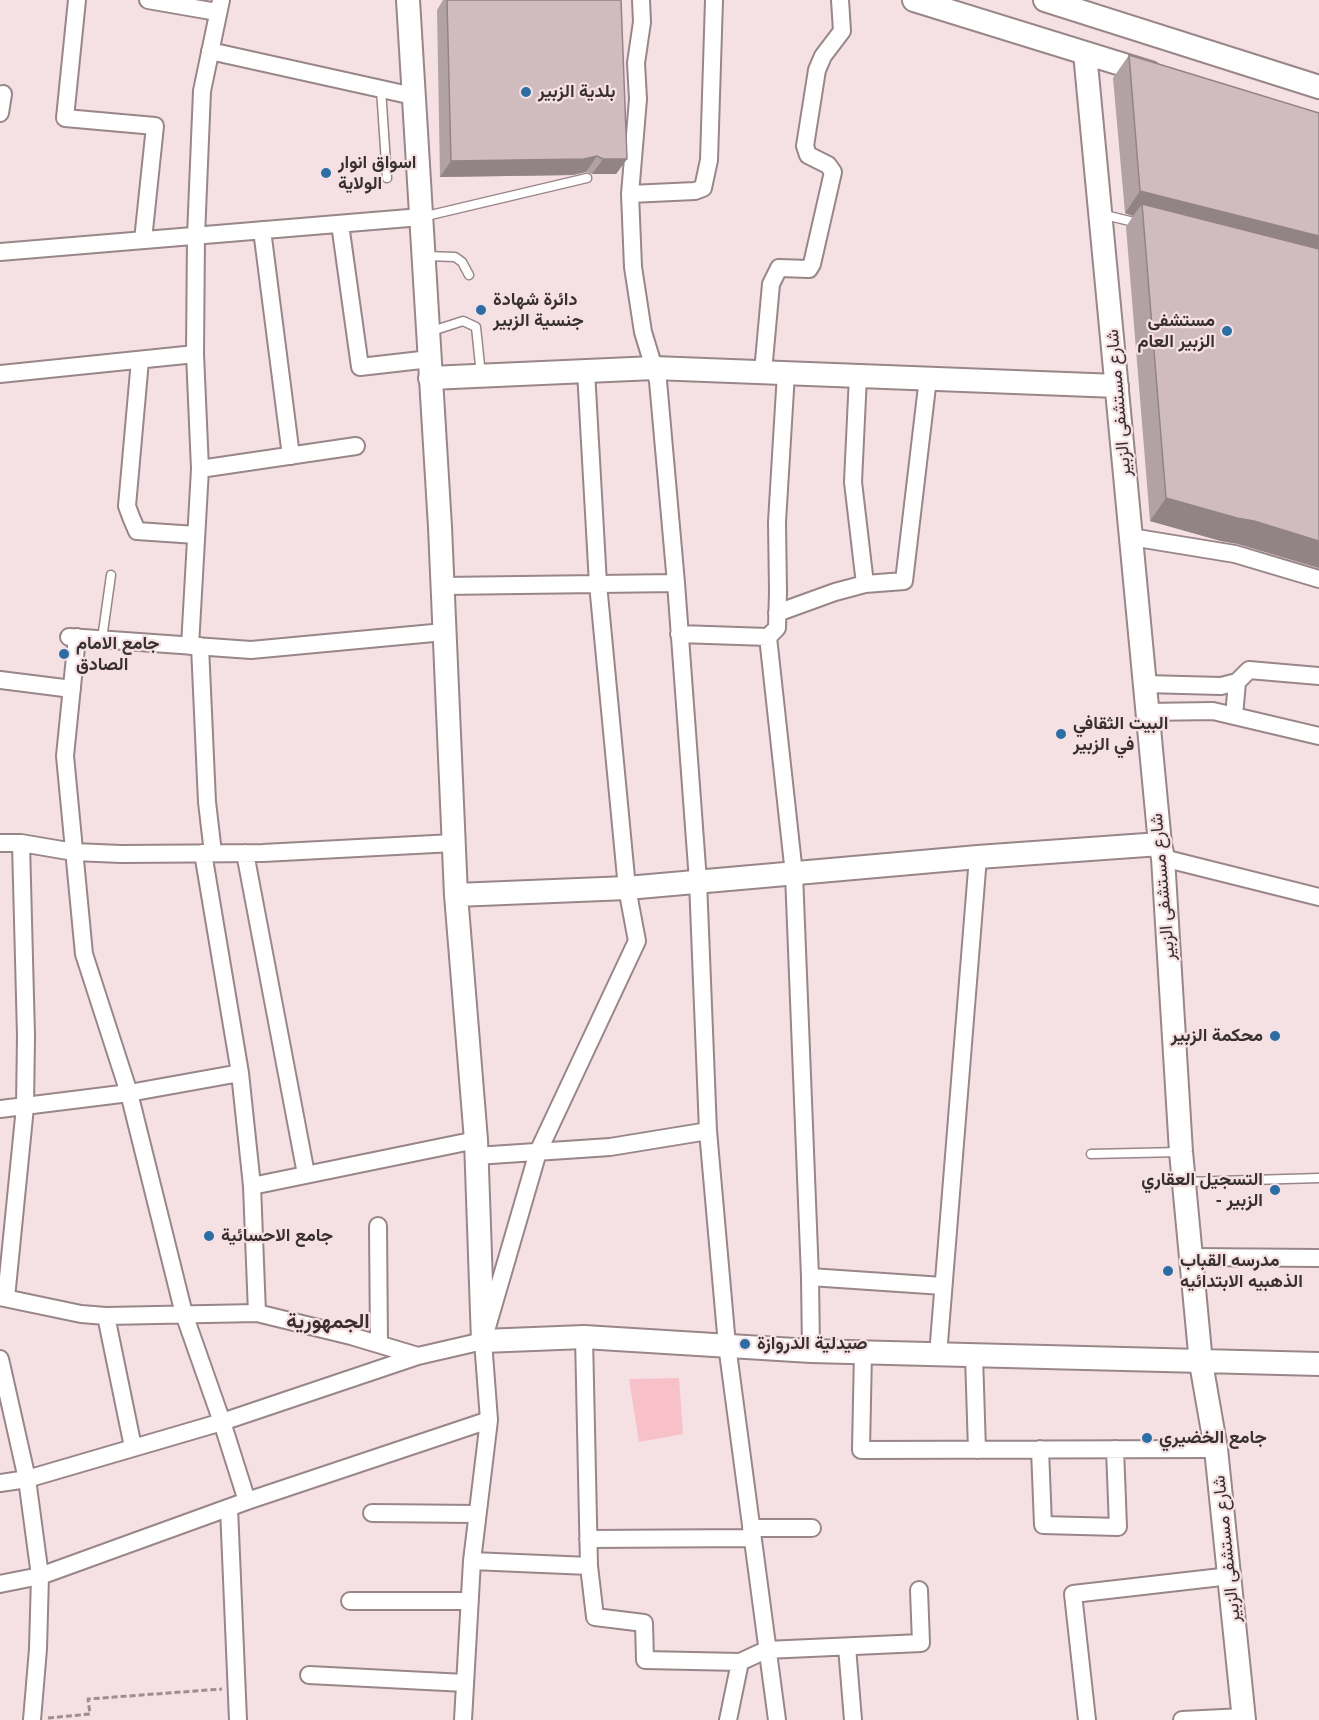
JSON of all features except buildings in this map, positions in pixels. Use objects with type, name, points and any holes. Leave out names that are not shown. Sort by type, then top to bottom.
[{"type":"street","points":[[77,0],[65,118],[155,126],[143,240]]},
{"type":"street","points":[[148,0],[219,6],[202,91],[196,236],[195,354],[200,469],[196,535],[195,646],[207,802],[208,853],[240,1073],[252,1186],[257,1312]]},
{"type":"street","points":[[408,0],[442,586],[453,843],[476,1148],[483,1341],[489,1420],[472,1561],[463,1720]]},
{"type":"street","points":[[640,0],[642,22],[636,63],[638,99],[630,194],[633,267],[643,332],[658,381],[676,583],[698,881],[708,1131],[727,1345],[777,1720]]},
{"type":"street","points":[[630,194],[695,191],[703,188],[709,160],[714,0]]},
{"type":"street","points":[[763,372],[771,284],[779,268],[809,269],[812,264],[833,172],[828,165],[808,154],[805,146],[817,70],[823,56],[842,31],[840,0]]},
{"type":"street","points":[[914,0],[1174,80]]},
{"type":"street","points":[[1056,2],[1319,87]]},
{"type":"street","points":[[210,51],[413,96]]},
{"type":"street","name":"شارع مستشفى الزبير","points":[[1085,53],[1162,851],[1181,1152],[1201,1363],[1216,1449],[1244,1719]]},
{"type":"street","points":[[0,113],[3,94]]},
{"type":"street","points":[[0,252],[421,217]]},
{"type":"street","points":[[340,224],[360,367],[430,368],[481,375],[654,368],[1117,386]]},
{"type":"street","points":[[262,230],[291,456]]},
{"type":"street","points":[[0,374],[195,354]]},
{"type":"street","points":[[140,360],[127,506],[137,531],[196,535]]},
{"type":"street","points":[[483,1341],[538,1152],[637,941],[627,888],[598,584],[586,371]]},
{"type":"street","points":[[679,634],[768,637],[777,628],[777,522],[786,373]]},
{"type":"street","points":[[858,376],[853,482],[865,584]]},
{"type":"street","points":[[777,613],[865,584],[904,581],[928,378]]},
{"type":"street","points":[[200,469],[356,446]]},
{"type":"street","points":[[1131,537],[1235,554],[1319,579]]},
{"type":"street","points":[[442,586],[676,583]]},
{"type":"street","points":[[247,1502],[184,1314],[129,1093],[84,954],[66,756],[72,689],[73,637],[251,650],[444,633]]},
{"type":"street","points":[[768,637],[794,874],[811,1351]]},
{"type":"street","points":[[1145,684],[1221,686],[1237,682],[1249,670],[1319,676]]},
{"type":"street","points":[[0,680],[72,689]]},
{"type":"street","points":[[1234,716],[1237,682]]},
{"type":"street","points":[[1147,712],[1213,711],[1319,736]]},
{"type":"street","points":[[0,843],[21,843],[74,852],[121,854],[245,853],[453,843]]},
{"type":"street","points":[[21,843],[26,1036],[25,1107],[3,1298],[81,1314],[106,1316],[257,1312],[418,1356]]},
{"type":"street","points":[[456,895],[627,888],[978,857],[1162,851],[1319,897]]},
{"type":"street","points":[[245,853],[306,1174]]},
{"type":"street","points":[[938,1355],[978,857]]},
{"type":"street","points":[[0,1109],[129,1093],[240,1073]]},
{"type":"street","points":[[252,1186],[306,1174],[476,1148],[538,1152],[610,1147],[708,1131]]},
{"type":"street","points":[[378,1226],[379,1344]]},
{"type":"street","points":[[1191,1257],[1319,1258]]},
{"type":"street","points":[[810,1277],[943,1286]]},
{"type":"street","points":[[106,1316],[133,1447]]},
{"type":"street","points":[[584,1337],[589,1566],[595,1617],[644,1623],[645,1660],[740,1662],[766,1650],[921,1643],[919,1590]]},
{"type":"street","points":[[0,1483],[27,1479],[222,1422],[418,1356],[483,1341],[584,1337],[811,1351],[1201,1363],[1319,1364]]},
{"type":"street","points":[[863,1352],[861,1450],[1216,1449]]},
{"type":"street","points":[[974,1356],[977,1450]]},
{"type":"street","points":[[0,1359],[27,1479],[40,1576],[38,1649],[32,1720]]},
{"type":"street","points":[[0,1584],[40,1576],[229,1508],[489,1420]]},
{"type":"street","points":[[1040,1449],[1043,1525],[1118,1527],[1115,1449]]},
{"type":"street","points":[[229,1508],[238,1720]]},
{"type":"street","points":[[372,1513],[477,1514]]},
{"type":"street","points":[[588,1539],[751,1533],[812,1528]]},
{"type":"street","points":[[472,1561],[589,1566]]},
{"type":"street","points":[[1087,1720],[1073,1594],[1230,1576]]},
{"type":"street","points":[[350,1601],[470,1601]]},
{"type":"street","points":[[848,1647],[853,1720]]},
{"type":"street","points":[[728,1720],[740,1662]]},
{"type":"street","points":[[309,1675],[465,1683]]},
{"type":"street","points":[[1182,1720],[1244,1719]]},
{"type":"lane","points":[[381,89],[387,178]]},
{"type":"lane","points":[[421,217],[587,178]]},
{"type":"lane","points":[[1101,214],[1147,225]]},
{"type":"lane","points":[[423,256],[455,257],[462,262],[470,275]]},
{"type":"lane","points":[[428,332],[463,321],[476,327],[481,375]]},
{"type":"lane","points":[[102,639],[111,575]]},
{"type":"lane","points":[[1090,1154],[1181,1152]]},
{"type":"lane","points":[[1185,1182],[1319,1178]]},
{"type":"path","points":[[32,1720],[90,1714],[88,1699],[236,1688]]},
{"type":"shaded area","points":[[679,1378],[683,1434],[639,1442],[629,1379]]},
{"type":"place","name":"بلدية الزبير","points":[[526,92]]},
{"type":"place","name":"اسواق انوار الولاية","points":[[326,173]]},
{"type":"place","name":"دائرة شهادة جنسية الزبير","points":[[481,310]]},
{"type":"place","name":"مستشفى الزبير العام","points":[[1227,331]]},
{"type":"place","name":"جامع الامام الصادق","points":[[64,654]]},
{"type":"place","name":"البيت الثقافي في الزبير","points":[[1061,734]]},
{"type":"place","name":"محكمة الزبير","points":[[1275,1036]]},
{"type":"place","name":"التسجيل العقاري - الزبير","points":[[1275,1190]]},
{"type":"place","name":"جامع الاحسائية","points":[[209,1236]]},
{"type":"place","name":"مدرسه القباب الذهبيه الابتدائيه","points":[[1168,1271]]},
{"type":"place","name":"صيدلية الدروازة","points":[[745,1344]]},
{"type":"place","name":"جامع الخضيري","points":[[1147,1438]]},
{"type":"district","name":"الجمهورية","points":[[328,1322]]}]
